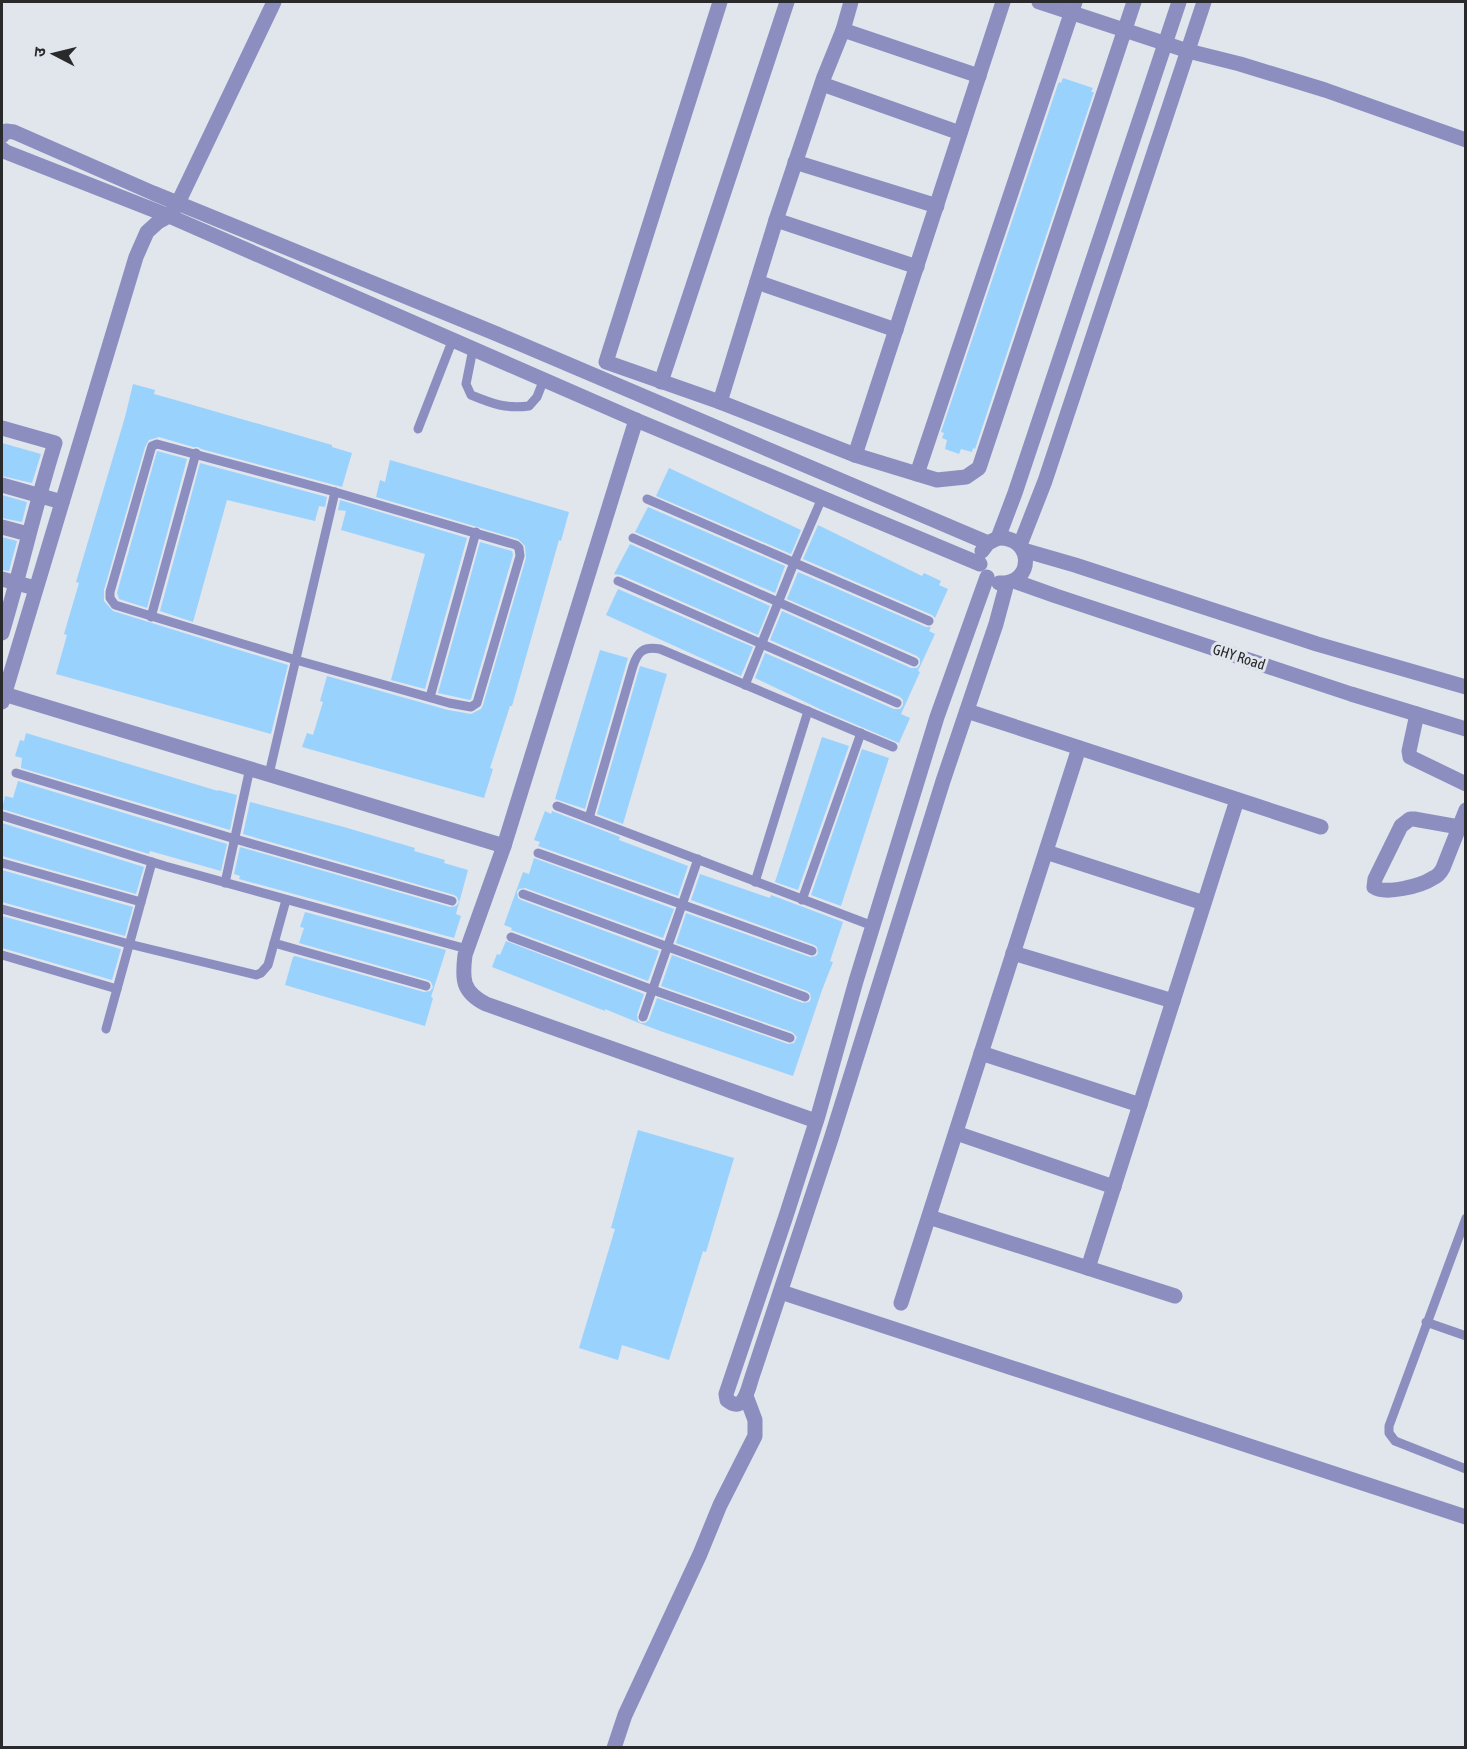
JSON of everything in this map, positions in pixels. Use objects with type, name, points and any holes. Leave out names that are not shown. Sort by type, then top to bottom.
[{"type":"street","points":[[274,2],[178,203],[169,216],[147,232],[136,256],[3,698],[250,768],[504,846]]},
{"type":"street","points":[[720,2],[606,362],[720,402],[855,455],[937,480],[966,477],[979,468],[1134,2]]},
{"type":"street","points":[[661,382],[787,2]]},
{"type":"street","points":[[720,402],[776,219],[851,2]]},
{"type":"street","points":[[855,455],[1003,2]]},
{"type":"street","points":[[1039,2],[1073,7],[1124,30],[1188,51],[1325,90],[1466,140]]},
{"type":"street","points":[[1011,582],[943,781],[835,1128],[746,1396],[741,1403],[729,1403],[726,1397],[816,1122],[855,981],[983,571],[980,556],[983,549],[993,540],[1015,493],[1179,2]]},
{"type":"street","points":[[2,149],[169,216],[636,420],[822,498],[983,571],[1000,584],[1011,582],[1024,571],[1026,557],[1022,548],[1204,2]]},
{"type":"street","points":[[918,474],[1073,7]]},
{"type":"street","points":[[843,30],[979,76]]},
{"type":"street","points":[[822,84],[960,133]]},
{"type":"street","points":[[2,133],[10,131],[20,134],[178,203],[993,540],[1010,539],[1022,548],[1317,644],[1466,687]]},
{"type":"street","points":[[795,162],[937,206]]},
{"type":"street","points":[[776,219],[917,267]]},
{"type":"street","points":[[757,282],[896,330]]},
{"type":"street","points":[[636,420],[504,846],[467,949],[463,970],[465,982],[468,991],[474,999],[480,1002],[816,1122]]},
{"type":"street","points":[[2,428],[55,442],[2,633]]},
{"type":"street","points":[[2,485],[62,502]]},
{"type":"street","points":[[2,527],[28,534]]},
{"type":"street","points":[[2,579],[35,588]]},
{"type":"street","name":"GHY Road","points":[[1011,582],[1466,729]]},
{"type":"street","points":[[967,711],[1321,827]]},
{"type":"street","points":[[1417,714],[1409,751],[1410,756],[1466,784]]},
{"type":"street","points":[[901,1304],[1079,748]]},
{"type":"street","points":[[1088,1268],[1237,800]]},
{"type":"street","points":[[1459,827],[1414,819],[1406,822],[1401,826],[1375,879],[1374,887],[1389,891],[1433,879],[1443,868],[1466,810]]},
{"type":"street","points":[[1046,852],[1204,903]]},
{"type":"street","points":[[1014,953],[1173,1001]]},
{"type":"street","points":[[981,1053],[1140,1105]]},
{"type":"street","points":[[956,1133],[1113,1187]]},
{"type":"street","points":[[929,1217],[1175,1296]]},
{"type":"street","points":[[781,1292],[1466,1517]]},
{"type":"street","points":[[614,1748],[626,1715],[720,1505],[755,1436],[755,1420],[746,1396]]},
{"type":"lane","points":[[418,429],[453,339]]},
{"type":"lane","points":[[473,349],[466,384],[471,395],[513,409],[529,406],[537,397],[544,379]]},
{"type":"lane","points":[[157,444],[196,453],[516,545],[520,556],[477,703],[471,707],[465,707],[296,660],[115,605],[110,598],[110,592],[152,446],[157,444]]},
{"type":"lane","points":[[151,616],[196,453]]},
{"type":"lane","points":[[269,774],[335,492]]},
{"type":"lane","points":[[745,685],[822,498]]},
{"type":"lane","points":[[647,499],[929,621]]},
{"type":"lane","points":[[430,697],[476,532]]},
{"type":"lane","points":[[633,538],[914,662]]},
{"type":"lane","points":[[618,581],[897,703]]},
{"type":"lane","points":[[589,818],[633,666],[639,652],[644,648],[660,649],[893,747]]},
{"type":"lane","points":[[755,882],[808,711]]},
{"type":"lane","points":[[802,900],[861,734]]},
{"type":"lane","points":[[225,883],[250,768]]},
{"type":"lane","points":[[16,773],[453,901]]},
{"type":"lane","points":[[557,806],[873,926]]},
{"type":"lane","points":[[3,816],[225,883],[467,949]]},
{"type":"lane","points":[[538,853],[812,951]]},
{"type":"lane","points":[[643,1017],[698,859]]},
{"type":"lane","points":[[106,1029],[152,862]]},
{"type":"lane","points":[[2,863],[141,902]]},
{"type":"lane","points":[[523,894],[805,997]]},
{"type":"lane","points":[[2,909],[129,944],[256,975],[268,965],[286,900]]},
{"type":"lane","points":[[511,937],[790,1038]]},
{"type":"lane","points":[[274,943],[426,986]]},
{"type":"lane","points":[[2,955],[117,989]]},
{"type":"lane","points":[[1466,1218],[1392,1414],[1389,1433],[1395,1441],[1466,1469]]},
{"type":"lane","points":[[1426,1322],[1466,1336]]},
{"type":"building","points":[[1063,78],[1093,88],[1091,92],[1094,92],[975,449],[973,448],[972,452],[961,449],[959,454],[945,449],[947,440],[942,438],[944,433],[941,432],[1058,84]]},
{"type":"building","points":[[133,384],[155,390],[154,394],[332,445],[332,447],[352,453],[342,487],[159,437],[149,440],[145,447],[104,590],[104,601],[113,611],[288,665],[271,734],[56,674],[67,635],[64,634],[79,583],[76,582]]},
{"type":"building","points":[[2,443],[41,454],[32,483],[2,476]]},
{"type":"building","points":[[157,451],[187,459],[147,608],[119,599],[117,593]]},
{"type":"building","points":[[390,460],[569,512],[512,706],[510,706],[490,768],[493,769],[484,798],[302,747],[307,733],[313,735],[323,702],[320,701],[327,676],[448,710],[471,714],[481,709],[483,705],[526,558],[525,546],[518,539],[376,497],[380,480],[385,482]]},
{"type":"building","points":[[200,463],[327,497],[325,507],[319,506],[315,521],[227,500],[193,622],[160,611]]},
{"type":"building","points":[[669,468],[801,530],[791,554],[656,496]]},
{"type":"building","points":[[2,495],[27,502],[22,522],[2,518]]},
{"type":"building","points":[[340,500],[467,538],[425,689],[391,680],[425,554],[341,530],[346,511],[338,510]]},
{"type":"building","points":[[648,507],[785,566],[775,593],[635,532]]},
{"type":"building","points":[[818,525],[922,576],[924,573],[941,581],[939,585],[948,589],[935,618],[803,559]]},
{"type":"building","points":[[2,537],[17,541],[9,571],[2,570]]},
{"type":"building","points":[[480,542],[512,551],[513,555],[470,700],[438,693]]},
{"type":"building","points":[[630,544],[770,606],[758,635],[621,575],[614,574]]},
{"type":"building","points":[[798,572],[926,627],[931,627],[929,631],[935,634],[901,714],[910,718],[899,743],[755,678],[765,653],[894,709],[900,709],[903,705],[900,697],[770,640],[782,611],[911,668],[917,668],[920,664],[917,656],[787,599]]},
{"type":"building","points":[[618,589],[753,647],[741,676],[606,615]]},
{"type":"building","points":[[600,650],[628,658],[585,809],[555,799]]},
{"type":"building","points":[[640,666],[667,674],[623,824],[597,814]]},
{"type":"building","points":[[26,733],[237,795],[230,830],[21,768],[22,758],[15,756],[20,740],[24,741]]},
{"type":"building","points":[[822,737],[849,746],[798,890],[775,882]]},
{"type":"building","points":[[862,749],[889,758],[841,906],[811,895]]},
{"type":"building","points":[[18,781],[227,844],[221,871],[150,851],[149,854],[2,809],[5,796],[13,798]]},
{"type":"building","points":[[250,802],[415,848],[414,851],[468,870],[456,914],[461,916],[454,938],[239,879],[240,876],[234,874],[240,847],[450,907],[456,906],[459,902],[454,895],[243,834]]},
{"type":"building","points":[[545,811],[551,814],[552,811],[620,837],[619,840],[688,866],[678,896],[538,846],[540,842],[534,840]]},
{"type":"building","points":[[2,823],[144,867],[136,894],[2,856]]},
{"type":"building","points":[[534,858],[674,909],[663,938],[525,888],[517,892],[521,900],[659,951],[648,981],[511,930],[512,928],[504,925],[523,872],[529,874]]},
{"type":"building","points":[[2,870],[133,907],[125,936],[2,902]]},
{"type":"building","points":[[700,874],[770,898],[771,895],[843,922],[830,961],[833,962],[793,1076],[663,1032],[605,1009],[605,1011],[492,967],[506,941],[644,994],[637,1015],[641,1023],[649,1020],[657,998],[788,1044],[794,1043],[797,1037],[792,1032],[661,986],[672,955],[803,1003],[811,999],[807,991],[676,943],[686,913],[810,957],[818,953],[814,945],[691,900]]},
{"type":"building","points":[[305,912],[446,950],[431,997],[433,998],[425,1026],[285,985],[295,956],[424,992],[430,991],[433,987],[428,980],[299,943],[304,928],[300,927]]},
{"type":"building","points":[[2,916],[121,949],[112,980],[2,948]]},
{"type":"building","points":[[638,1130],[734,1158],[706,1252],[703,1251],[669,1360],[622,1345],[618,1360],[579,1348],[615,1229],[611,1228]]}]
